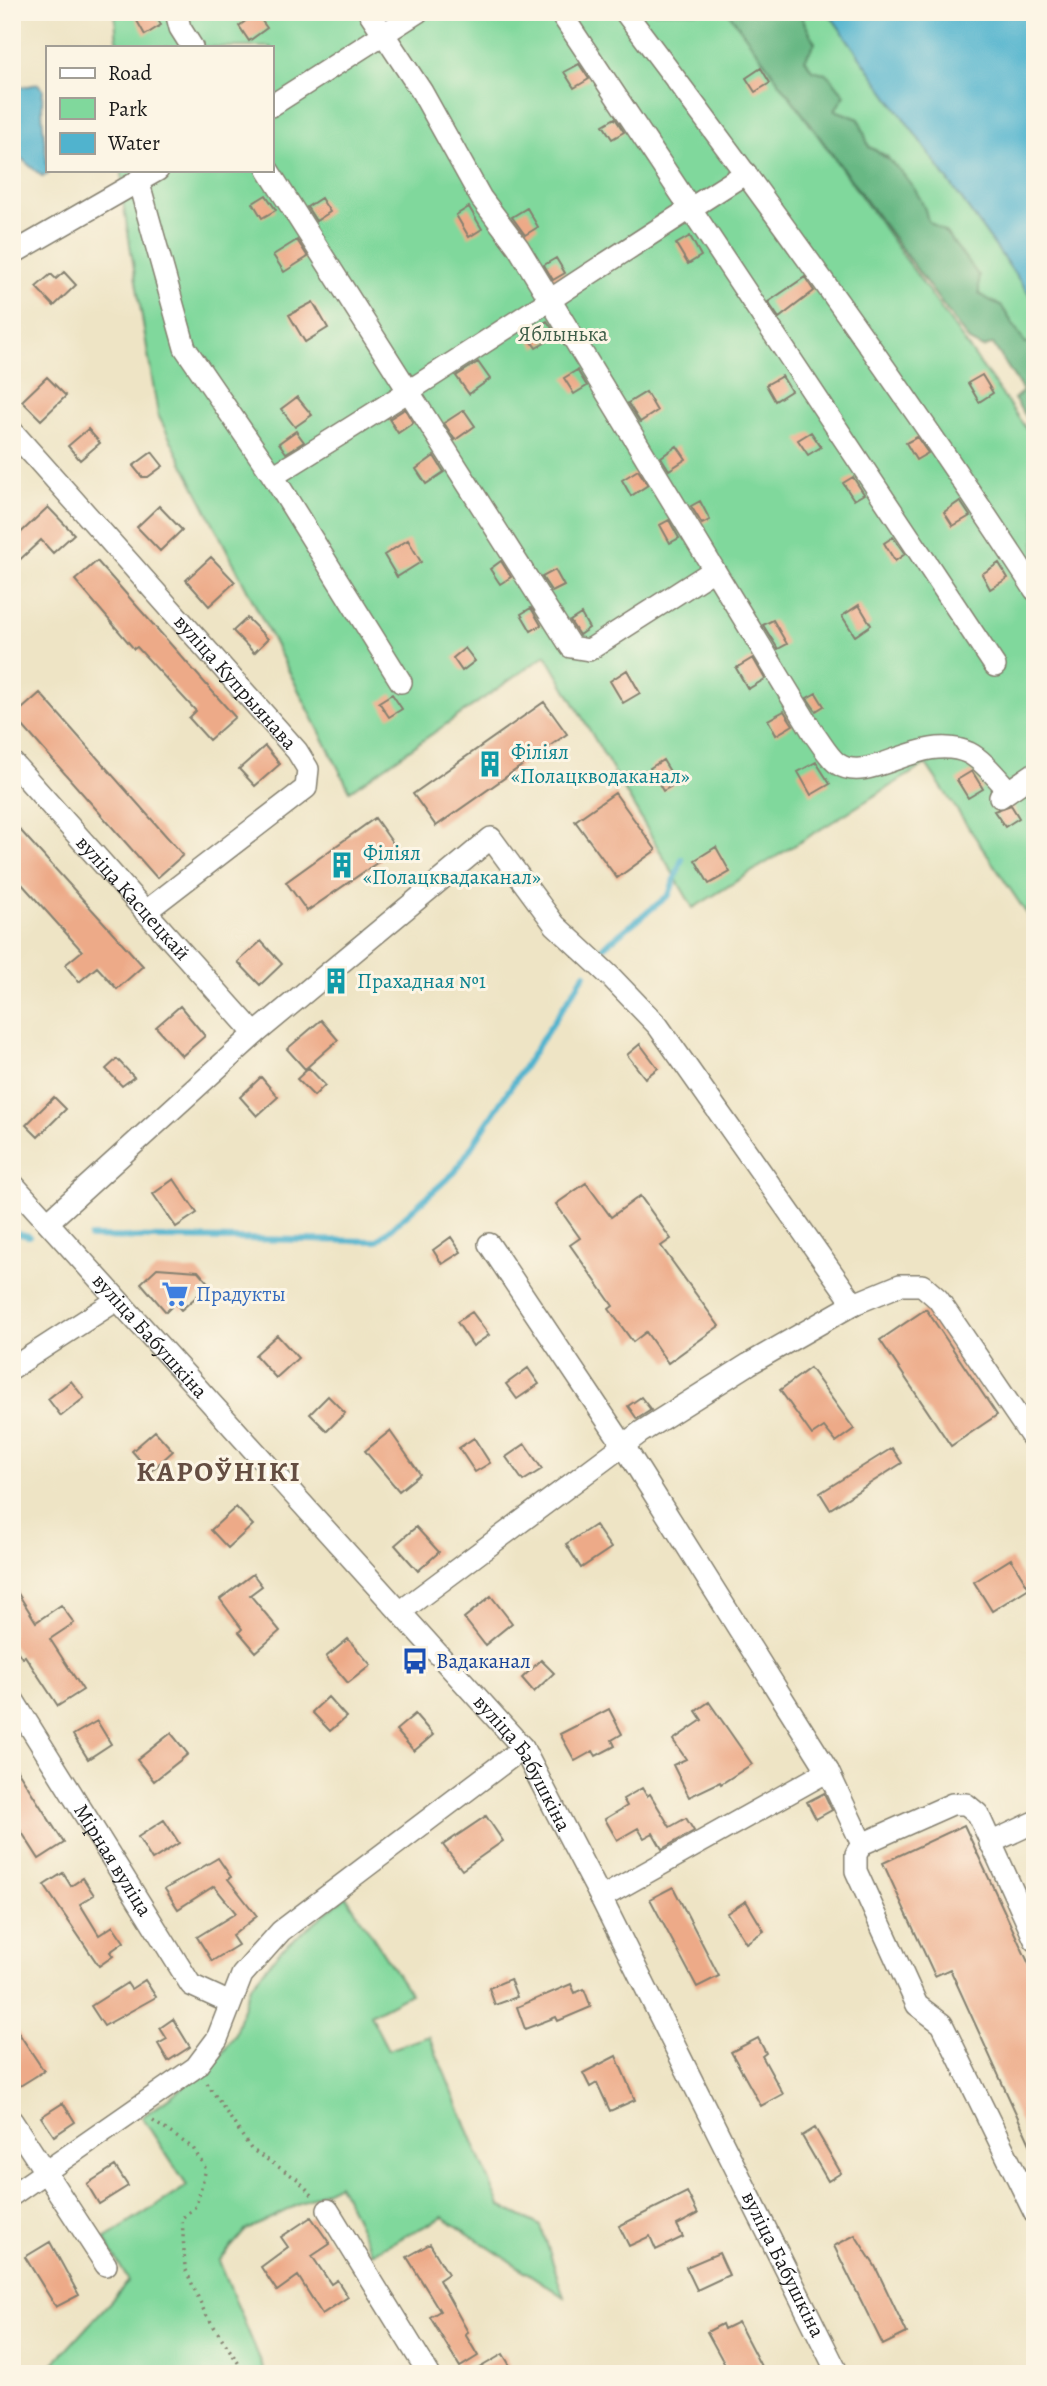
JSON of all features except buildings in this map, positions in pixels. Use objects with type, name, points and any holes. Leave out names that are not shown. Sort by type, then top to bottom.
[{"type":"street","points":[[176,12],[180,28],[191,46]]},
{"type":"street","points":[[369,12],[422,92],[481,198],[518,247],[814,734],[838,764],[860,770],[932,746],[949,746],[972,754],[1003,794],[1035,773]]},
{"type":"street","points":[[273,105],[418,12]]},
{"type":"street","points":[[560,12],[995,666]]},
{"type":"street","points":[[625,12],[746,173],[951,461],[1035,590]]},
{"type":"street","points":[[12,254],[154,172]]},
{"type":"street","points":[[269,172],[571,647],[589,650],[714,570]]},
{"type":"street","points":[[273,476],[411,393],[548,298],[746,173]]},
{"type":"street","points":[[138,180],[185,348],[273,476],[401,682]]},
{"type":"street","name":"вуліца Купрыянава","points":[[12,431],[297,751],[308,769],[306,788],[145,912]]},
{"type":"street","name":"вуліца Касцецкай","points":[[12,762],[255,1034]]},
{"type":"street","points":[[48,1222],[255,1034],[491,838],[555,925],[658,1026],[854,1304]]},
{"type":"street","name":"вуліца Бабушкіна","points":[[12,1183],[523,1748],[601,1898],[838,2374]]},
{"type":"street","points":[[489,1244],[624,1446],[828,1771],[862,1844]]},
{"type":"street","points":[[400,1612],[641,1432],[749,1364],[854,1304],[900,1285],[922,1285],[938,1299],[1035,1442]]},
{"type":"street","points":[[12,1368],[117,1300]]},
{"type":"street","name":"Мірная вуліца","points":[[12,1698],[191,1985],[230,2003]]},
{"type":"street","points":[[12,2195],[196,2067],[217,2039],[242,1975],[281,1931],[523,1748]]},
{"type":"street","points":[[601,1898],[828,1771]]},
{"type":"street","points":[[1035,1940],[978,1814],[966,1804],[952,1804],[862,1844],[856,1854],[856,1871],[917,2005],[942,2024],[1035,2214]]},
{"type":"street","points":[[990,1843],[1035,1822]]},
{"type":"street","points":[[12,2121],[106,2265]]},
{"type":"street","points":[[328,2210],[429,2374]]},
{"type":"path","points":[[196,2067],[251,2149],[297,2179],[328,2210]]},
{"type":"path","points":[[139,2107],[160,2127],[193,2148],[206,2169],[196,2206],[181,2218],[185,2268],[205,2313],[239,2364],[238,2374]]},
{"type":"green space","name":"Яблынька","points":[[115,12],[730,12],[1035,441],[1035,926],[926,764],[693,908],[546,655],[350,791],[158,415],[123,202],[122,172],[273,172],[273,46],[117,46]]},
{"type":"green space","points":[[728,12],[799,12],[815,43],[805,59],[812,70],[827,74],[845,95],[835,110],[859,119],[869,147],[879,152],[906,178],[920,199],[928,221],[946,233],[979,276],[979,294],[1002,307],[1025,343],[1035,346],[1035,430],[1014,399],[1023,391],[993,344],[983,348],[969,341]]},
{"type":"green space","points":[[799,12],[828,12],[1035,302],[1035,346],[1025,343],[1002,307],[978,294],[946,233],[928,221],[887,156],[869,147],[859,119],[834,110],[827,74],[812,70],[805,59],[815,43]]},
{"type":"green space","points":[[346,1896],[410,1994],[370,2015],[388,2050],[429,2036],[500,2206],[541,2226],[564,2297],[443,2217],[372,2253],[339,2184],[245,2231],[219,2261],[266,2374],[44,2374],[129,2281],[104,2239],[187,2186],[142,2117],[215,2064],[234,2036],[250,1986],[281,1950]]},
{"type":"water","points":[[828,12],[1035,12],[1035,302]]},
{"type":"water","points":[[38,84],[43,89],[48,174],[42,176],[16,154],[12,134],[12,89]]},
{"type":"waterway","points":[[603,947],[669,895],[682,859]]},
{"type":"waterway","points":[[90,1237],[377,1241],[455,1172],[585,974]]},
{"type":"waterway","points":[[12,1232],[29,1236]]},
{"type":"place","name":"Філіял «Полацкводаканал»","points":[[490,764]]},
{"type":"place","name":"Філіял «Полацквадаканал»","points":[[342,865]]},
{"type":"place","name":"Прахадная №1","points":[[336,981]]},
{"type":"place","name":"Прадукты","points":[[175,1294]]},
{"type":"place","name":"Вадаканал","points":[[415,1661]]},
{"type":"district","name":"КАРОЎНІКІ","points":[[219,1471]]}]
